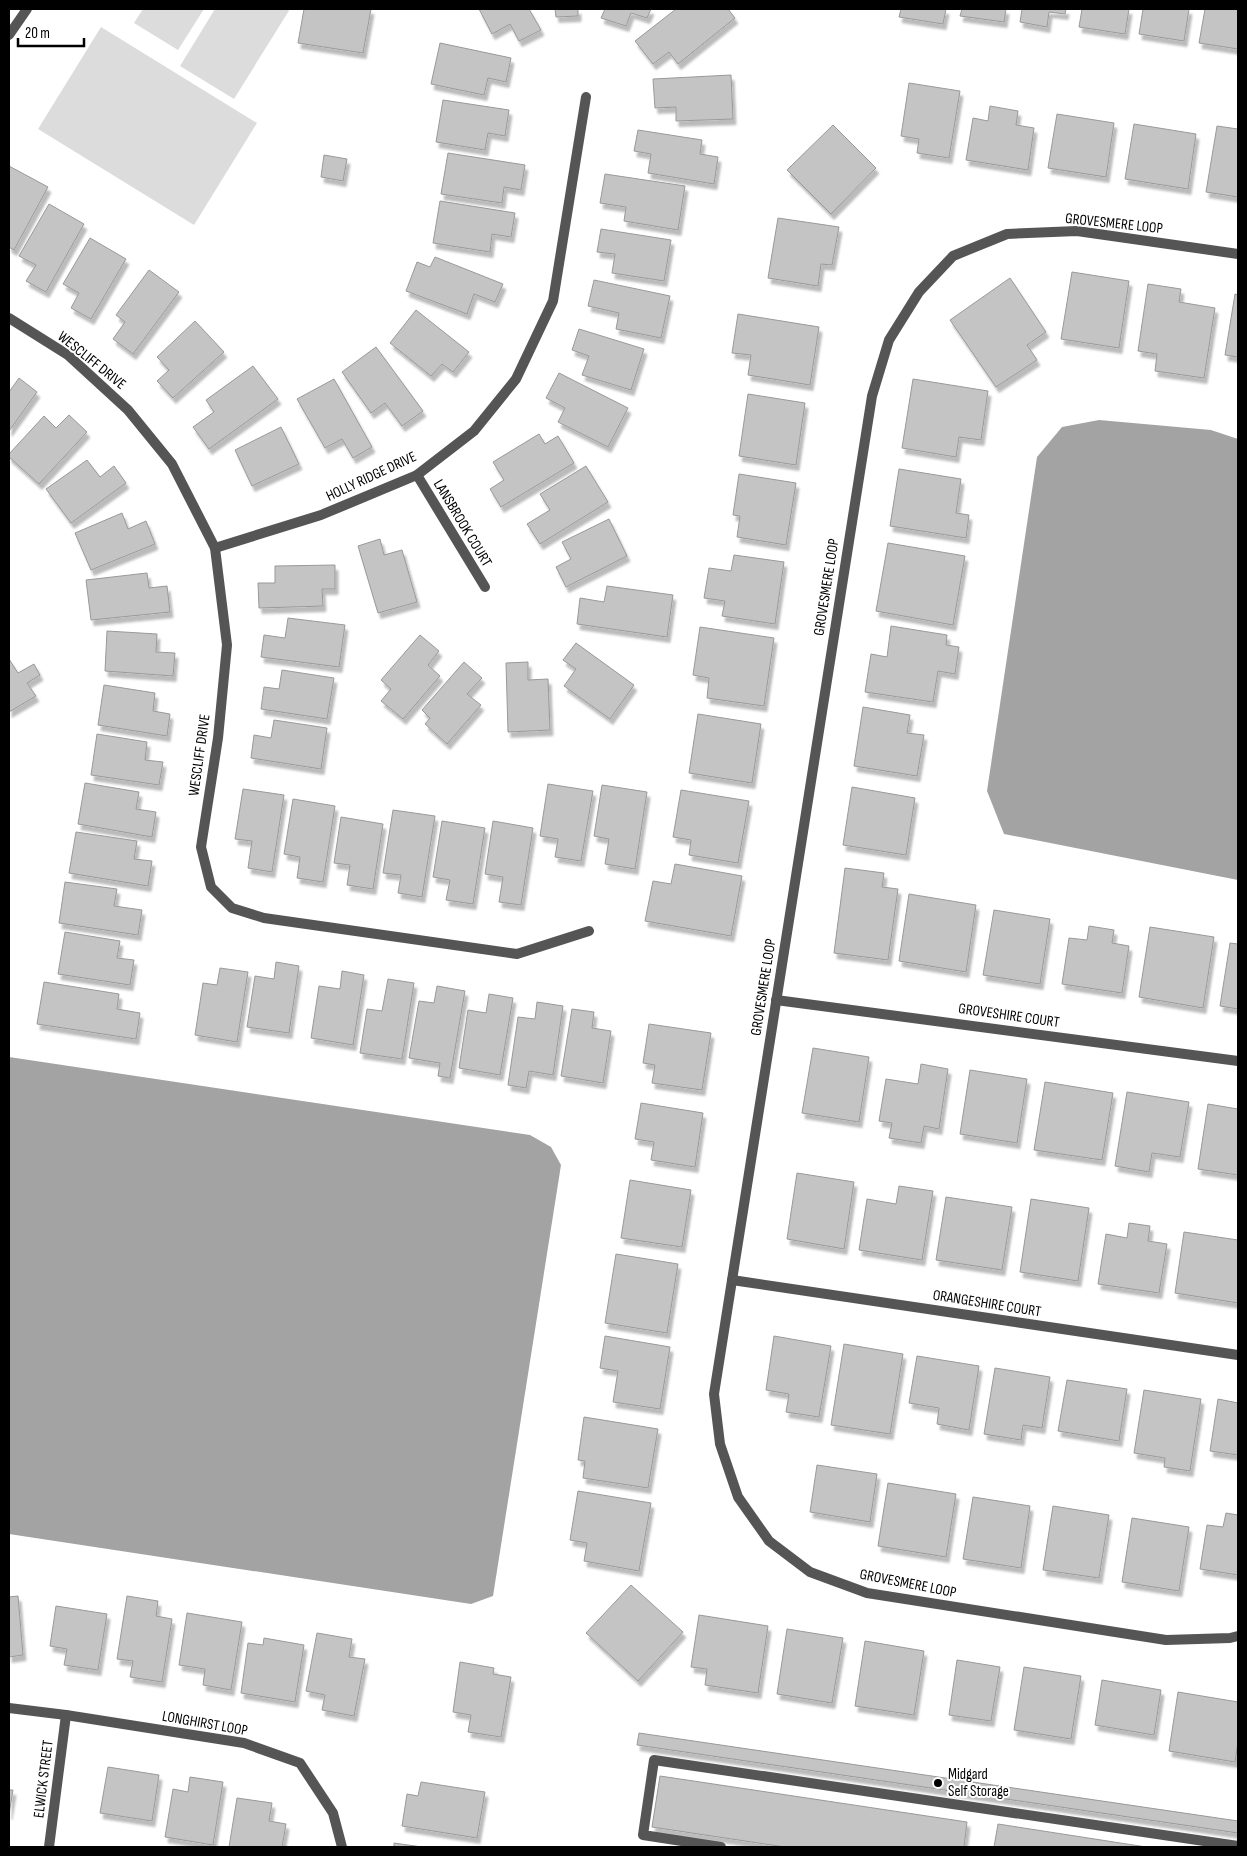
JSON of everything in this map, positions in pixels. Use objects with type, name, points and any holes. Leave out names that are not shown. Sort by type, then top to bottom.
[{"type":"street","points":[[9,35],[27,9]]},
{"type":"street","name":"HOLLY RIDGE DRIVE","points":[[214,548],[321,515],[416,475],[474,431],[516,379],[553,301],[586,97]]},
{"type":"street","name":"GROVESMERE LOOP","points":[[1238,254],[1077,231],[1007,234],[953,256],[919,292],[889,340],[872,396],[714,1394],[720,1444],[738,1497],[769,1541],[810,1572],[867,1593],[1166,1640],[1230,1638],[1238,1636]]},
{"type":"street","name":"WESCLIFF DRIVE","points":[[9,318],[68,355],[128,410],[172,464],[214,548],[227,645],[218,738],[201,847],[212,887],[232,908],[264,918],[518,954],[589,931]]},
{"type":"street","name":"LANSBROOK COURT","points":[[416,475],[485,587]]},
{"type":"street","name":"GROVESHIRE COURT","points":[[776,1000],[1238,1061]]},
{"type":"street","name":"ORANGESHIRE COURT","points":[[732,1280],[1238,1355]]},
{"type":"street","name":"LONGHIRST LOOP","points":[[9,1708],[244,1743],[300,1763],[334,1813],[342,1847]]},
{"type":"street","name":"ELWICK STREET","points":[[49,1847],[66,1715]]},
{"type":"street","points":[[721,1847],[643,1835],[654,1760],[1238,1846]]},
{"type":"shaded area","points":[[143,9],[204,9],[178,50],[134,23]]},
{"type":"shaded area","points":[[215,9],[290,9],[234,99],[180,66]]},
{"type":"shaded area","points":[[101,27],[257,123],[194,225],[38,129]]},
{"type":"shaded area","points":[[1099,420],[1211,430],[1238,439],[1238,880],[1004,834],[987,791],[1037,457],[1062,427]]},
{"type":"shaded area","points":[[9,1057],[530,1135],[551,1147],[561,1165],[493,1596],[471,1604],[9,1534]]},
{"type":"building","points":[[304,9],[371,9],[363,53],[298,43]]},
{"type":"building","points":[[479,9],[529,9],[541,30],[519,41],[510,24],[492,34]]},
{"type":"building","points":[[555,9],[578,9],[578,16],[556,17]]},
{"type":"building","points":[[605,9],[651,9],[647,18],[631,13],[626,26],[601,18]]},
{"type":"building","points":[[676,9],[728,9],[735,18],[678,64],[669,52],[653,64],[635,41]]},
{"type":"building","points":[[901,9],[946,9],[943,24],[899,17]]},
{"type":"building","points":[[962,9],[1006,9],[1004,22],[960,16]]},
{"type":"building","points":[[1022,9],[1066,9],[1065,14],[1049,12],[1047,27],[1020,22]]},
{"type":"building","points":[[1082,9],[1129,9],[1125,34],[1079,27]]},
{"type":"building","points":[[1143,9],[1189,9],[1184,41],[1139,34]]},
{"type":"building","points":[[1205,9],[1238,9],[1238,49],[1199,43]]},
{"type":"building","points":[[440,43],[511,58],[506,82],[488,78],[484,95],[431,84]]},
{"type":"building","points":[[731,75],[733,119],[676,121],[676,107],[655,108],[653,79]]},
{"type":"building","points":[[909,83],[960,91],[949,158],[917,153],[919,139],[901,136]]},
{"type":"building","points":[[443,100],[509,110],[505,136],[488,133],[485,150],[436,142]]},
{"type":"building","points":[[990,106],[1018,111],[1016,125],[1034,128],[1028,170],[966,160],[973,118],[988,121]]},
{"type":"building","points":[[1057,114],[1114,123],[1106,177],[1048,168]]},
{"type":"building","points":[[1134,124],[1196,134],[1188,189],[1125,179]]},
{"type":"building","points":[[833,125],[876,168],[831,214],[787,170]]},
{"type":"building","points":[[1217,126],[1238,129],[1238,197],[1206,192]]},
{"type":"building","points":[[638,130],[702,140],[700,154],[718,157],[714,184],[648,173],[651,154],[634,151]]},
{"type":"building","points":[[448,153],[525,165],[521,190],[504,187],[502,203],[441,194]]},
{"type":"building","points":[[324,155],[347,159],[343,181],[321,177]]},
{"type":"building","points":[[9,166],[48,187],[14,250],[9,247]]},
{"type":"building","points":[[605,174],[685,186],[678,230],[624,221],[626,207],[600,203]]},
{"type":"building","points":[[440,201],[515,213],[511,237],[492,234],[490,252],[433,243]]},
{"type":"building","points":[[49,204],[84,224],[46,292],[26,281],[36,265],[19,256]]},
{"type":"building","points":[[778,218],[839,227],[832,265],[821,264],[818,286],[768,278]]},
{"type":"building","points":[[601,229],[671,240],[664,281],[612,273],[615,254],[597,252]]},
{"type":"building","points":[[90,238],[126,259],[91,319],[71,308],[79,293],[63,284]]},
{"type":"building","points":[[435,257],[503,284],[495,302],[474,294],[467,314],[406,291],[417,262],[430,267]]},
{"type":"building","points":[[149,270],[179,292],[133,354],[113,339],[125,322],[116,315]]},
{"type":"building","points":[[1072,272],[1129,281],[1119,348],[1061,339]]},
{"type":"building","points":[[1010,278],[1046,332],[1027,345],[1037,360],[996,387],[950,320]]},
{"type":"building","points":[[594,280],[670,296],[661,338],[616,329],[619,313],[588,306]]},
{"type":"building","points":[[1148,284],[1181,289],[1179,302],[1215,308],[1204,378],[1155,371],[1157,354],[1138,351]]},
{"type":"building","points":[[1235,294],[1238,295],[1238,357],[1225,355]]},
{"type":"building","points":[[416,310],[469,352],[453,372],[442,364],[431,376],[390,343]]},
{"type":"building","points":[[738,314],[819,327],[810,385],[748,375],[751,355],[732,353]]},
{"type":"building","points":[[195,321],[224,352],[173,398],[157,381],[169,370],[157,357]]},
{"type":"building","points":[[579,329],[644,349],[631,390],[582,375],[589,356],[572,350]]},
{"type":"building","points":[[376,347],[423,411],[402,426],[385,403],[371,413],[342,372]]},
{"type":"building","points":[[253,366],[278,399],[209,449],[193,427],[214,412],[206,400]]},
{"type":"building","points":[[559,373],[628,408],[608,447],[558,422],[565,408],[546,398]]},
{"type":"building","points":[[19,378],[37,392],[9,431],[9,392]]},
{"type":"building","points":[[334,379],[372,447],[353,458],[342,439],[325,448],[297,399]]},
{"type":"building","points":[[913,379],[988,391],[981,440],[959,437],[956,457],[902,448]]},
{"type":"building","points":[[748,394],[805,403],[796,465],[739,456]]},
{"type":"building","points":[[69,415],[87,432],[39,484],[9,457],[9,454],[44,416],[56,428]]},
{"type":"building","points":[[281,427],[299,464],[252,486],[235,450]]},
{"type":"building","points":[[539,434],[545,444],[558,436],[574,463],[501,507],[490,489],[504,480],[493,462]]},
{"type":"building","points":[[87,460],[100,477],[114,466],[126,483],[71,523],[46,489]]},
{"type":"building","points":[[586,466],[608,502],[540,544],[527,524],[550,510],[540,494]]},
{"type":"building","points":[[899,469],[961,479],[956,513],[969,515],[966,538],[890,526]]},
{"type":"building","points":[[739,474],[796,483],[786,545],[737,537],[740,516],[733,515]]},
{"type":"building","points":[[122,513],[128,529],[146,521],[155,544],[91,570],[75,533]]},
{"type":"building","points":[[609,519],[627,556],[566,587],[556,567],[571,559],[562,542]]},
{"type":"building","points":[[380,539],[384,555],[402,550],[417,602],[378,613],[358,546]]},
{"type":"building","points":[[888,543],[965,556],[953,625],[876,611]]},
{"type":"building","points":[[734,555],[784,562],[775,624],[722,616],[725,601],[704,598],[709,568],[731,571]]},
{"type":"building","points":[[335,565],[335,589],[322,589],[323,606],[259,608],[258,583],[275,583],[275,566]]},
{"type":"building","points":[[147,573],[149,588],[167,586],[170,612],[91,620],[86,580]]},
{"type":"building","points":[[607,586],[673,595],[667,637],[577,624],[580,598],[604,602]]},
{"type":"building","points":[[288,618],[345,625],[339,667],[261,657],[264,635],[285,638]]},
{"type":"building","points":[[891,626],[947,635],[946,645],[959,647],[955,674],[938,671],[933,702],[865,692],[871,654],[887,657]]},
{"type":"building","points":[[700,627],[774,638],[764,706],[707,698],[709,678],[693,675]]},
{"type":"building","points":[[107,631],[157,634],[156,652],[175,653],[173,676],[105,671]]},
{"type":"building","points":[[420,635],[439,651],[428,665],[440,676],[403,719],[381,701],[391,689],[381,680]]},
{"type":"building","points":[[576,643],[634,685],[610,719],[564,686],[576,669],[563,660]]},
{"type":"building","points":[[9,659],[18,673],[34,664],[40,675],[27,683],[36,696],[9,712]]},
{"type":"building","points":[[464,662],[482,678],[467,694],[481,705],[447,744],[425,724],[430,718],[422,710]]},
{"type":"building","points":[[528,662],[528,680],[548,679],[550,730],[508,732],[506,663]]},
{"type":"building","points":[[282,670],[334,678],[327,719],[261,709],[264,687],[279,689]]},
{"type":"building","points":[[104,685],[155,693],[153,711],[170,714],[167,736],[98,725]]},
{"type":"building","points":[[863,707],[910,715],[907,733],[924,735],[917,776],[854,766]]},
{"type":"building","points":[[698,714],[761,724],[752,783],[689,773]]},
{"type":"building","points":[[274,720],[327,728],[321,769],[251,758],[254,735],[271,738]]},
{"type":"building","points":[[97,734],[147,742],[145,760],[163,762],[159,785],[91,775]]},
{"type":"building","points":[[85,783],[139,792],[136,809],[156,812],[152,837],[78,824]]},
{"type":"building","points":[[548,784],[593,791],[581,861],[555,857],[558,839],[540,836]]},
{"type":"building","points":[[602,785],[647,792],[635,869],[605,864],[609,839],[594,836]]},
{"type":"building","points":[[852,787],[915,798],[906,855],[843,845]]},
{"type":"building","points":[[243,789],[284,795],[272,872],[248,868],[252,841],[235,839]]},
{"type":"building","points":[[681,790],[749,801],[738,863],[689,855],[691,840],[673,837]]},
{"type":"building","points":[[293,799],[335,806],[323,882],[297,878],[300,857],[284,854]]},
{"type":"building","points":[[393,810],[435,816],[422,897],[398,893],[401,875],[383,873]]},
{"type":"building","points":[[341,817],[383,824],[373,889],[347,885],[350,865],[334,863]]},
{"type":"building","points":[[442,821],[485,828],[473,904],[446,900],[450,880],[433,877]]},
{"type":"building","points":[[493,821],[533,828],[521,905],[499,902],[503,877],[485,874]]},
{"type":"building","points":[[76,832],[137,841],[134,859],[152,861],[148,886],[69,873]]},
{"type":"building","points":[[675,864],[742,876],[731,936],[645,921],[653,881],[671,884]]},
{"type":"building","points":[[845,868],[884,873],[882,887],[898,889],[888,960],[834,953]]},
{"type":"building","points":[[65,882],[117,889],[114,906],[142,910],[138,935],[59,923]]},
{"type":"building","points":[[909,894],[976,905],[966,972],[899,961]]},
{"type":"building","points":[[994,910],[1050,919],[1040,984],[983,975]]},
{"type":"building","points":[[1089,926],[1114,930],[1112,943],[1129,946],[1122,993],[1062,984],[1069,938],[1087,940]]},
{"type":"building","points":[[1150,927],[1214,937],[1203,1008],[1139,997]]},
{"type":"building","points":[[65,932],[120,941],[117,958],[134,960],[130,985],[58,974]]},
{"type":"building","points":[[1230,943],[1238,944],[1238,1009],[1220,1006]]},
{"type":"building","points":[[276,962],[299,966],[289,1033],[247,1027],[255,976],[274,979]]},
{"type":"building","points":[[220,968],[248,972],[237,1042],[195,1035],[203,983],[217,985]]},
{"type":"building","points":[[342,971],[364,975],[353,1045],[311,1038],[319,986],[340,989]]},
{"type":"building","points":[[388,979],[414,983],[402,1059],[360,1053],[367,1009],[382,1011]]},
{"type":"building","points":[[44,982],[119,994],[117,1009],[140,1013],[136,1039],[37,1024]]},
{"type":"building","points":[[437,986],[465,991],[450,1078],[438,1076],[440,1063],[409,1058],[419,1001],[434,1003]]},
{"type":"building","points":[[489,994],[513,998],[500,1075],[459,1068],[468,1010],[486,1013]]},
{"type":"building","points":[[537,1002],[563,1006],[553,1075],[529,1071],[526,1088],[508,1085],[518,1017],[535,1019]]},
{"type":"building","points":[[572,1009],[594,1012],[592,1028],[611,1031],[603,1083],[561,1076]]},
{"type":"building","points":[[649,1024],[711,1033],[702,1090],[652,1083],[655,1065],[643,1063]]},
{"type":"building","points":[[813,1048],[869,1057],[859,1122],[802,1113]]},
{"type":"building","points":[[921,1064],[948,1069],[939,1129],[924,1126],[921,1143],[889,1138],[892,1123],[879,1121],[886,1079],[918,1084]]},
{"type":"building","points":[[970,1070],[1027,1079],[1017,1143],[960,1134]]},
{"type":"building","points":[[1045,1082],[1113,1093],[1102,1160],[1034,1150]]},
{"type":"building","points":[[1127,1092],[1189,1102],[1180,1157],[1152,1153],[1149,1172],[1115,1166]]},
{"type":"building","points":[[641,1103],[703,1113],[695,1167],[651,1160],[654,1142],[635,1139]]},
{"type":"building","points":[[1208,1104],[1238,1109],[1238,1175],[1198,1169]]},
{"type":"building","points":[[797,1173],[854,1182],[844,1249],[787,1239]]},
{"type":"building","points":[[630,1180],[691,1190],[682,1247],[621,1238]]},
{"type":"building","points":[[899,1186],[933,1191],[922,1260],[859,1250],[867,1199],[896,1204]]},
{"type":"building","points":[[946,1197],[1012,1207],[1002,1270],[936,1260]]},
{"type":"building","points":[[1031,1199],[1089,1208],[1078,1281],[1020,1272]]},
{"type":"building","points":[[1129,1223],[1150,1226],[1148,1241],[1167,1244],[1159,1293],[1098,1284],[1106,1234],[1127,1238]]},
{"type":"building","points":[[1184,1232],[1238,1240],[1238,1303],[1175,1293]]},
{"type":"building","points":[[616,1254],[678,1264],[667,1333],[605,1323]]},
{"type":"building","points":[[605,1336],[670,1347],[660,1409],[613,1402],[618,1371],[600,1368]]},
{"type":"building","points":[[774,1336],[831,1346],[819,1417],[786,1412],[789,1394],[766,1390]]},
{"type":"building","points":[[844,1344],[903,1354],[890,1434],[831,1425]]},
{"type":"building","points":[[917,1356],[979,1366],[969,1430],[937,1424],[939,1408],[909,1403]]},
{"type":"building","points":[[995,1368],[1050,1377],[1042,1428],[1023,1425],[1021,1440],[984,1434]]},
{"type":"building","points":[[1067,1380],[1127,1389],[1119,1441],[1058,1431]]},
{"type":"building","points":[[1144,1390],[1201,1399],[1190,1471],[1164,1467],[1165,1458],[1134,1453]]},
{"type":"building","points":[[1218,1399],[1238,1403],[1238,1455],[1210,1451]]},
{"type":"building","points":[[584,1417],[658,1429],[648,1488],[583,1478],[585,1461],[578,1460]]},
{"type":"building","points":[[817,1465],[877,1474],[870,1522],[810,1512]]},
{"type":"building","points":[[888,1483],[956,1494],[946,1557],[878,1546]]},
{"type":"building","points":[[578,1491],[651,1503],[639,1571],[584,1561],[587,1543],[570,1540]]},
{"type":"building","points":[[973,1497],[1030,1506],[1021,1568],[963,1559]]},
{"type":"building","points":[[1053,1506],[1109,1515],[1099,1578],[1043,1570]]},
{"type":"building","points":[[1226,1513],[1238,1515],[1238,1575],[1200,1569],[1207,1525],[1223,1527]]},
{"type":"building","points":[[1132,1518],[1189,1527],[1179,1591],[1122,1582]]},
{"type":"building","points":[[631,1585],[683,1632],[638,1681],[586,1633]]},
{"type":"building","points":[[18,1596],[23,1655],[9,1657],[9,1597]]},
{"type":"building","points":[[127,1596],[158,1601],[156,1616],[172,1619],[162,1682],[130,1677],[133,1661],[117,1659]]},
{"type":"building","points":[[56,1606],[107,1614],[98,1670],[64,1665],[67,1649],[50,1646]]},
{"type":"building","points":[[187,1613],[242,1622],[231,1690],[203,1685],[205,1669],[179,1665]]},
{"type":"building","points":[[699,1615],[768,1626],[758,1693],[705,1685],[707,1669],[691,1667]]},
{"type":"building","points":[[787,1629],[843,1638],[832,1703],[777,1694]]},
{"type":"building","points":[[317,1633],[352,1639],[349,1657],[365,1659],[354,1716],[322,1710],[325,1695],[306,1691]]},
{"type":"building","points":[[264,1638],[304,1645],[295,1702],[241,1693],[248,1643],[263,1645]]},
{"type":"building","points":[[865,1641],[924,1651],[914,1715],[855,1706]]},
{"type":"building","points":[[957,1660],[1000,1667],[991,1721],[949,1715]]},
{"type":"building","points":[[460,1662],[494,1668],[493,1674],[511,1677],[501,1737],[468,1732],[471,1715],[453,1712]]},
{"type":"building","points":[[1024,1667],[1081,1676],[1071,1739],[1014,1730]]},
{"type":"building","points":[[1102,1680],[1161,1690],[1154,1735],[1095,1725]]},
{"type":"building","points":[[1178,1692],[1238,1702],[1238,1742],[1235,1762],[1169,1751]]},
{"type":"building","name":"Midgard Self Storage","points":[[639,1733],[1238,1821],[1238,1833],[637,1745]]},
{"type":"building","points":[[108,1767],[159,1775],[152,1821],[100,1813]]},
{"type":"building","points":[[660,1776],[967,1822],[964,1847],[785,1847],[652,1827]]},
{"type":"building","points":[[190,1777],[223,1782],[213,1845],[165,1837],[173,1789],[188,1792]]},
{"type":"building","points":[[421,1782],[485,1792],[477,1838],[402,1826],[407,1794],[418,1796]]},
{"type":"building","points":[[9,1790],[13,1790],[9,1814]]},
{"type":"building","points":[[237,1798],[272,1803],[269,1821],[286,1824],[282,1847],[229,1847]]},
{"type":"building","points":[[998,1824],[1146,1847],[994,1847]]},
{"type":"building","points":[[394,1843],[422,1847],[394,1847]]},
{"type":"place","name":"Midgard Self Storage","points":[[938,1783]]}]
